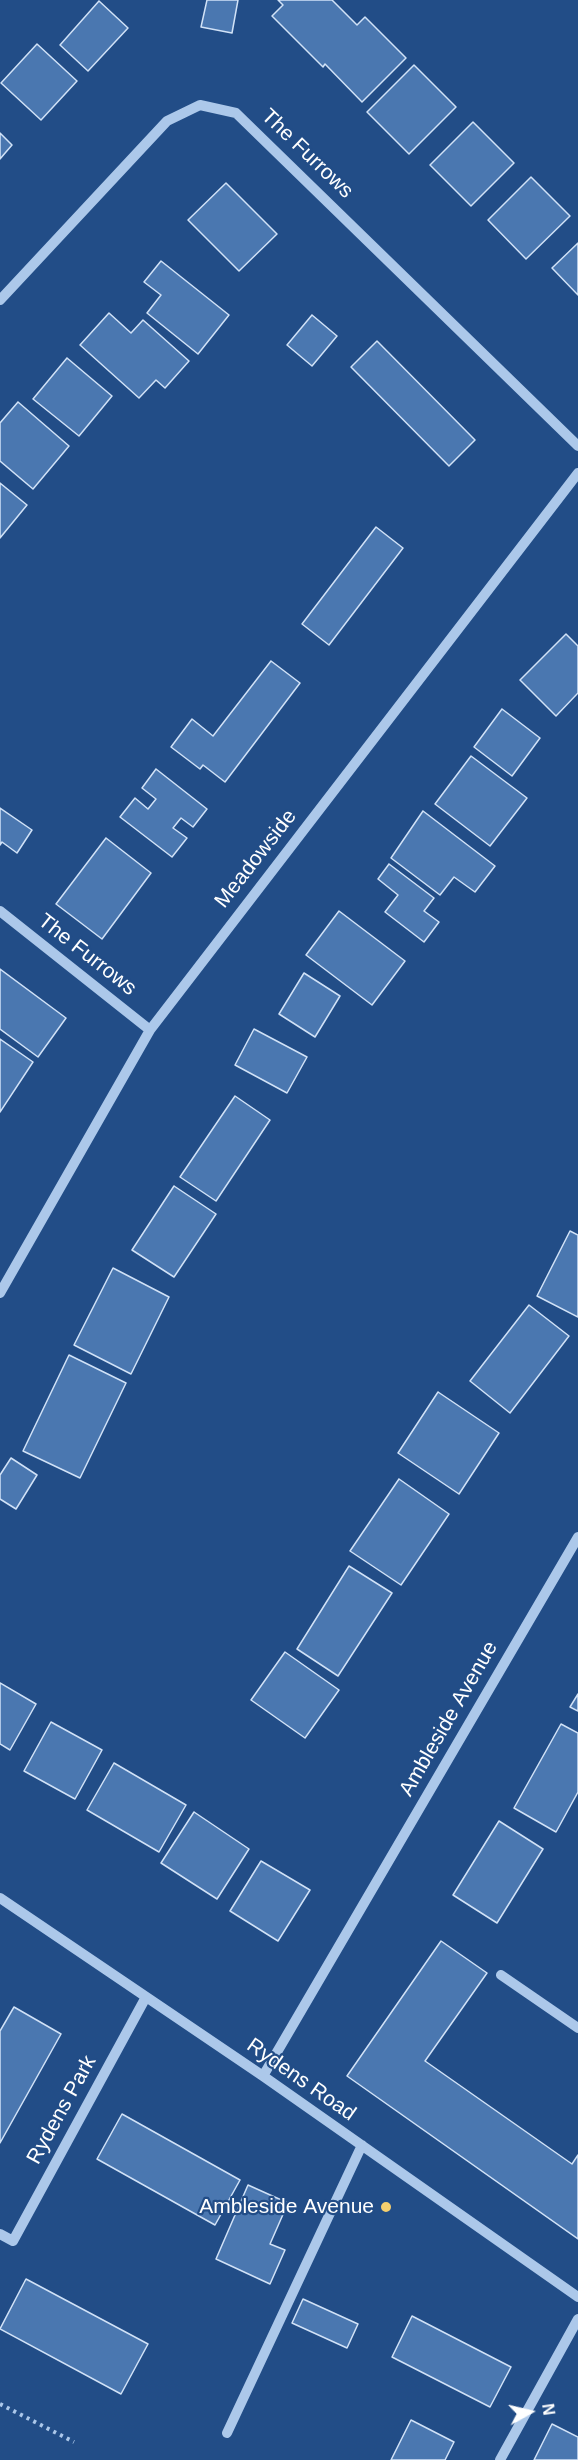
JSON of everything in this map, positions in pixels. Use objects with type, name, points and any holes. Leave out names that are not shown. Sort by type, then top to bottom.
[{"type":"street","name":"The Furrows","points":[[0,300],[167,122],[200,105],[236,113],[578,446]]},
{"type":"street","name":"Meadowside","points":[[0,1293],[150,1030],[578,473]]},
{"type":"street","name":"The Furrows","points":[[0,911],[150,1030]]},
{"type":"street","name":"Ambleside Avenue","points":[[263,2076],[578,1537]]},
{"type":"street","name":"Rydens Road","points":[[0,1898],[263,2076],[578,2297]]},
{"type":"street","points":[[501,1975],[578,2028]]},
{"type":"street","name":"Rydens Park","points":[[0,2234],[13,2241],[146,1997]]},
{"type":"street","points":[[227,2433],[362,2145]]},
{"type":"street","points":[[500,2460],[578,2319]]},
{"type":"path","points":[[0,2404],[74,2442]]},
{"type":"building","points":[[207,0],[238,0],[232,33],[201,27]]},
{"type":"building","points":[[278,0],[332,0],[357,25],[365,17],[406,58],[362,102],[325,64],[323,67],[272,16],[283,5]]},
{"type":"building","points":[[99,1],[128,28],[88,71],[60,45]]},
{"type":"building","points":[[37,44],[77,81],[41,120],[1,83]]},
{"type":"building","points":[[414,65],[456,107],[409,154],[367,112]]},
{"type":"building","points":[[473,122],[514,163],[471,206],[430,165]]},
{"type":"building","points":[[0,133],[12,145],[0,159]]},
{"type":"building","points":[[531,177],[570,216],[526,259],[488,220]]},
{"type":"building","points":[[226,183],[277,234],[239,271],[188,220]]},
{"type":"building","points":[[578,243],[578,295],[552,268]]},
{"type":"building","points":[[161,261],[229,315],[198,354],[147,313],[161,295],[144,282]]},
{"type":"building","points":[[109,313],[131,333],[143,320],[189,361],[165,388],[156,380],[139,398],[80,345]]},
{"type":"building","points":[[312,315],[337,336],[312,366],[287,345]]},
{"type":"building","points":[[377,341],[475,440],[449,466],[351,367]]},
{"type":"building","points":[[67,358],[112,396],[79,436],[33,399]]},
{"type":"building","points":[[18,402],[69,446],[33,489],[0,461],[0,423]]},
{"type":"building","points":[[0,483],[27,505],[0,538]]},
{"type":"building","points":[[376,527],[403,548],[329,645],[302,624]]},
{"type":"building","points":[[566,634],[578,646],[578,693],[556,716],[520,680]]},
{"type":"building","points":[[271,661],[300,683],[225,782],[203,765],[200,769],[171,747],[192,719],[213,736]]},
{"type":"building","points":[[502,709],[540,738],[512,776],[474,747]]},
{"type":"building","points":[[471,756],[527,798],[490,846],[435,804]]},
{"type":"building","points":[[156,769],[207,809],[193,827],[181,818],[173,828],[187,838],[172,857],[120,817],[135,798],[148,809],[156,799],[142,788]]},
{"type":"building","points":[[0,808],[32,830],[17,853],[2,842],[0,845]]},
{"type":"building","points":[[423,811],[495,866],[475,892],[454,877],[440,895],[391,858]]},
{"type":"building","points":[[106,838],[151,873],[102,939],[56,904]]},
{"type":"building","points":[[389,864],[434,898],[424,911],[439,922],[424,942],[385,912],[398,895],[378,879]]},
{"type":"building","points":[[339,911],[405,961],[372,1005],[306,955]]},
{"type":"building","points":[[0,969],[66,1018],[38,1057],[0,1029]]},
{"type":"building","points":[[304,973],[340,996],[315,1037],[279,1014]]},
{"type":"building","points":[[254,1029],[307,1057],[287,1093],[235,1065]]},
{"type":"building","points":[[0,1039],[33,1062],[0,1112]]},
{"type":"building","points":[[235,1096],[270,1120],[216,1201],[180,1177]]},
{"type":"building","points":[[174,1186],[216,1214],[174,1277],[132,1250]]},
{"type":"building","points":[[570,1231],[578,1235],[578,1317],[537,1296]]},
{"type":"building","points":[[113,1268],[169,1297],[131,1374],[74,1345]]},
{"type":"building","points":[[529,1305],[569,1336],[510,1413],[470,1381]]},
{"type":"building","points":[[69,1355],[126,1383],[80,1478],[23,1451]]},
{"type":"building","points":[[438,1392],[499,1433],[459,1494],[398,1453]]},
{"type":"building","points":[[11,1458],[37,1475],[16,1509],[0,1499],[0,1475]]},
{"type":"building","points":[[399,1479],[449,1514],[401,1585],[350,1551]]},
{"type":"building","points":[[349,1566],[392,1593],[338,1676],[297,1649]]},
{"type":"building","points":[[285,1652],[339,1690],[305,1738],[251,1700]]},
{"type":"building","points":[[0,1683],[36,1704],[10,1750],[0,1744]]},
{"type":"building","points":[[578,1694],[578,1711],[570,1707]]},
{"type":"building","points":[[51,1722],[102,1750],[75,1799],[24,1771]]},
{"type":"building","points":[[561,1724],[578,1733],[578,1792],[556,1832],[514,1808]]},
{"type":"building","points":[[114,1763],[186,1805],[159,1852],[87,1810]]},
{"type":"building","points":[[194,1812],[249,1849],[217,1899],[161,1863]]},
{"type":"building","points":[[499,1821],[543,1849],[497,1923],[453,1895]]},
{"type":"building","points":[[261,1861],[310,1890],[278,1941],[230,1911]]},
{"type":"building","points":[[441,1941],[487,1973],[425,2061],[572,2164],[578,2155],[578,2239],[347,2076]]},
{"type":"building","points":[[14,2007],[61,2034],[0,2143],[0,2031]]},
{"type":"building","points":[[122,2114],[240,2180],[215,2225],[97,2159]]},
{"type":"building","points":[[248,2185],[288,2203],[270,2244],[285,2250],[270,2284],[216,2259]]},
{"type":"building","points":[[26,2279],[148,2344],[121,2394],[0,2329]]},
{"type":"building","points":[[303,2299],[358,2324],[347,2348],[292,2323]]},
{"type":"building","points":[[412,2316],[511,2367],[490,2407],[392,2357]]},
{"type":"building","points":[[411,2420],[454,2442],[445,2460],[391,2460]]},
{"type":"building","points":[[552,2424],[578,2437],[578,2460],[534,2460]]},
{"type":"place","name":"Ambleside Avenue","points":[[386,2207]]}]
